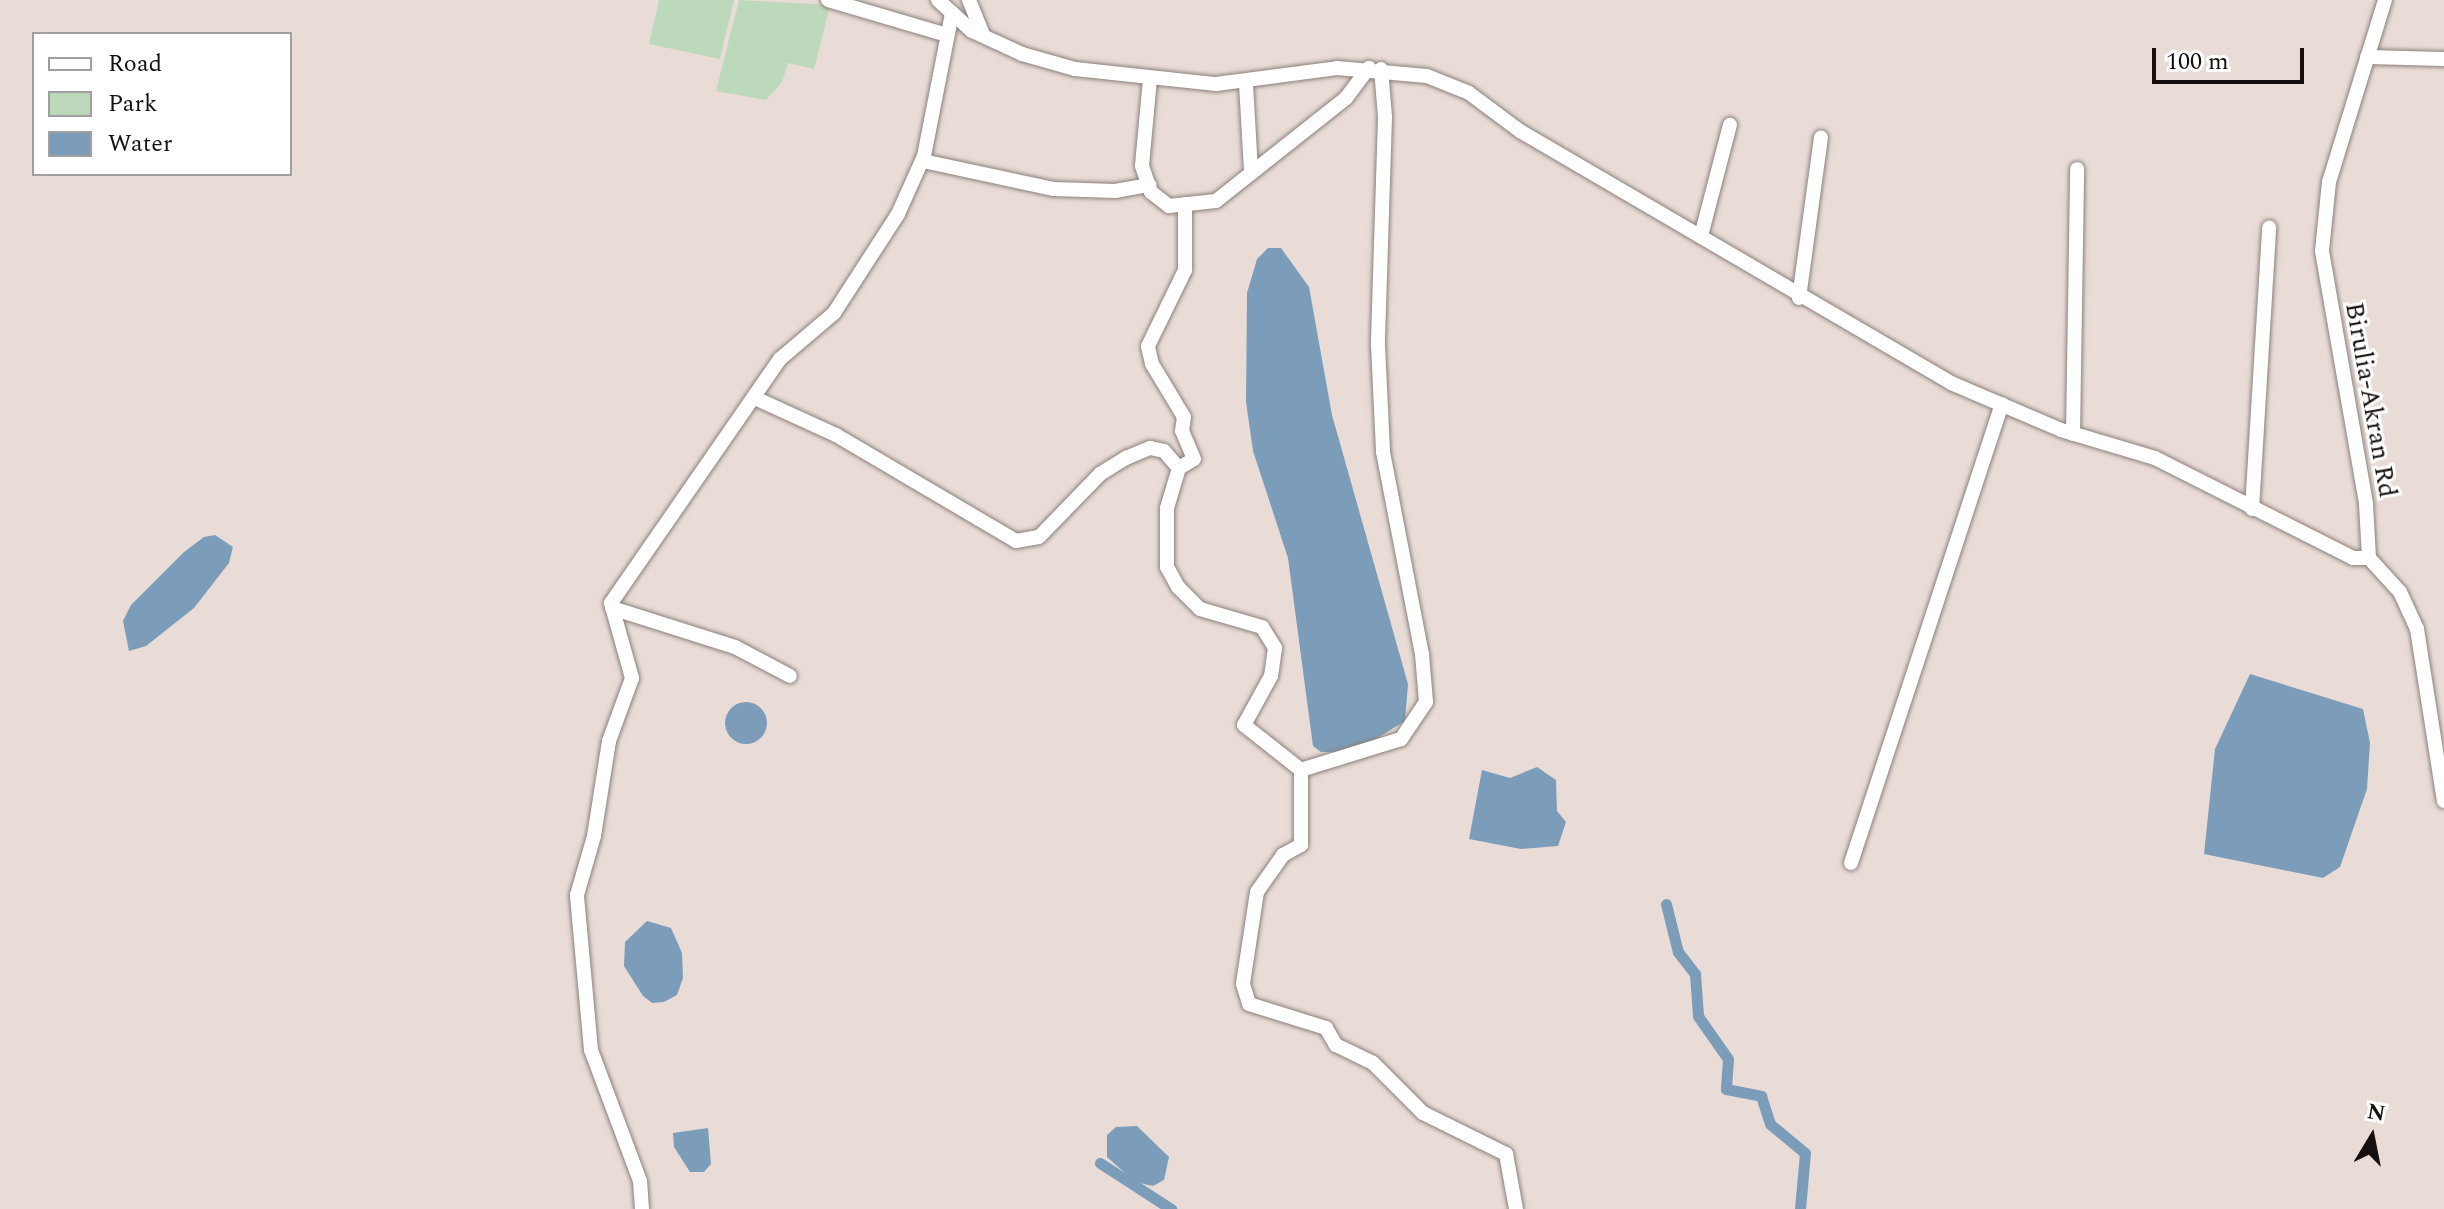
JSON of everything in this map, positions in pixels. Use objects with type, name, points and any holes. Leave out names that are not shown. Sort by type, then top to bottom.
[{"type":"street","points":[[828,0],[947,35]]},
{"type":"street","points":[[938,0],[983,35],[1075,69],[1150,79],[1246,84],[1337,68],[1375,68],[1427,76],[1469,93],[1520,131],[1701,236],[1799,298],[1951,383],[2073,434],[2155,458],[2353,558],[2369,558],[2400,592],[2417,629],[2444,801]]},
{"type":"street","points":[[969,0],[983,35]]},
{"type":"street","name":"Birulia-Akran Rd","points":[[2369,558],[2366,504],[2322,251],[2329,182],[2385,0]]},
{"type":"street","points":[[642,1209],[640,1181],[591,1050],[577,895],[594,836],[609,741],[632,678],[612,608],[643,549],[755,398],[780,359],[834,313],[898,214],[923,161],[952,13]]},
{"type":"street","points":[[2367,57],[2444,59]]},
{"type":"street","points":[[1150,79],[1142,166],[1149,185],[1169,206],[1216,201],[1251,172],[1276,158],[1346,98],[1375,68]]},
{"type":"street","points":[[1301,770],[1401,739],[1426,702],[1422,654],[1383,452],[1378,345],[1385,117],[1375,68]]},
{"type":"street","points":[[1246,84],[1251,172]]},
{"type":"street","points":[[1701,236],[1730,125]]},
{"type":"street","points":[[1799,298],[1821,137]]},
{"type":"street","points":[[923,161],[1054,189],[1115,191],[1149,185]]},
{"type":"street","points":[[2073,434],[2077,169]]},
{"type":"street","points":[[1185,204],[1185,270],[1148,346],[1152,364],[1184,417],[1182,431],[1194,459],[1179,468],[1167,508],[1167,567],[1178,587],[1200,609],[1262,627],[1275,648],[1271,676],[1244,725],[1301,770]]},
{"type":"street","points":[[2252,509],[2269,228]]},
{"type":"street","points":[[755,398],[875,456],[1016,541],[1039,537],[1100,474],[1126,458],[1155,448],[1179,468]]},
{"type":"street","points":[[1851,863],[2002,404]]},
{"type":"street","points":[[612,608],[735,647],[790,676]]},
{"type":"street","points":[[1301,770],[1301,845],[1283,855],[1257,892],[1243,984],[1249,1004],[1326,1028],[1336,1045],[1373,1063],[1423,1113],[1506,1154],[1516,1209]]},
{"type":"green space","points":[[659,0],[734,0],[720,59],[649,44]]},
{"type":"green space","points":[[739,0],[830,5],[814,69],[788,63],[782,82],[766,100],[716,91]]},
{"type":"water","points":[[1268,248],[1281,248],[1309,287],[1332,415],[1408,684],[1405,721],[1374,740],[1339,752],[1321,752],[1313,746],[1288,558],[1253,451],[1246,402],[1247,293],[1257,259]]},
{"type":"water","points":[[215,535],[233,547],[229,563],[194,608],[146,646],[129,651],[123,621],[131,605],[184,552],[204,537]]},
{"type":"water","points":[[2250,674],[2363,709],[2370,743],[2367,789],[2340,867],[2323,878],[2204,854],[2215,749]]},
{"type":"water","points":[[746,702],[761,708],[767,723],[761,738],[746,744],[731,738],[725,723],[731,708]]},
{"type":"water","points":[[1537,767],[1556,780],[1557,811],[1566,822],[1558,846],[1521,849],[1469,839],[1482,770],[1510,778]]},
{"type":"water","points":[[647,921],[671,928],[682,953],[683,978],[677,995],[664,1002],[652,1003],[643,996],[624,966],[625,942]]},
{"type":"water","points":[[1137,1126],[1169,1157],[1164,1180],[1153,1186],[1135,1182],[1107,1157],[1107,1135],[1116,1127]]},
{"type":"water","points":[[708,1128],[711,1164],[704,1172],[690,1172],[674,1147],[673,1133]]},
{"type":"waterway","points":[[1666,904],[1678,952],[1695,974],[1698,1016],[1728,1059],[1726,1089],[1761,1096],[1770,1124],[1805,1153],[1800,1209]]},
{"type":"waterway","points":[[1100,1163],[1171,1209]]}]
